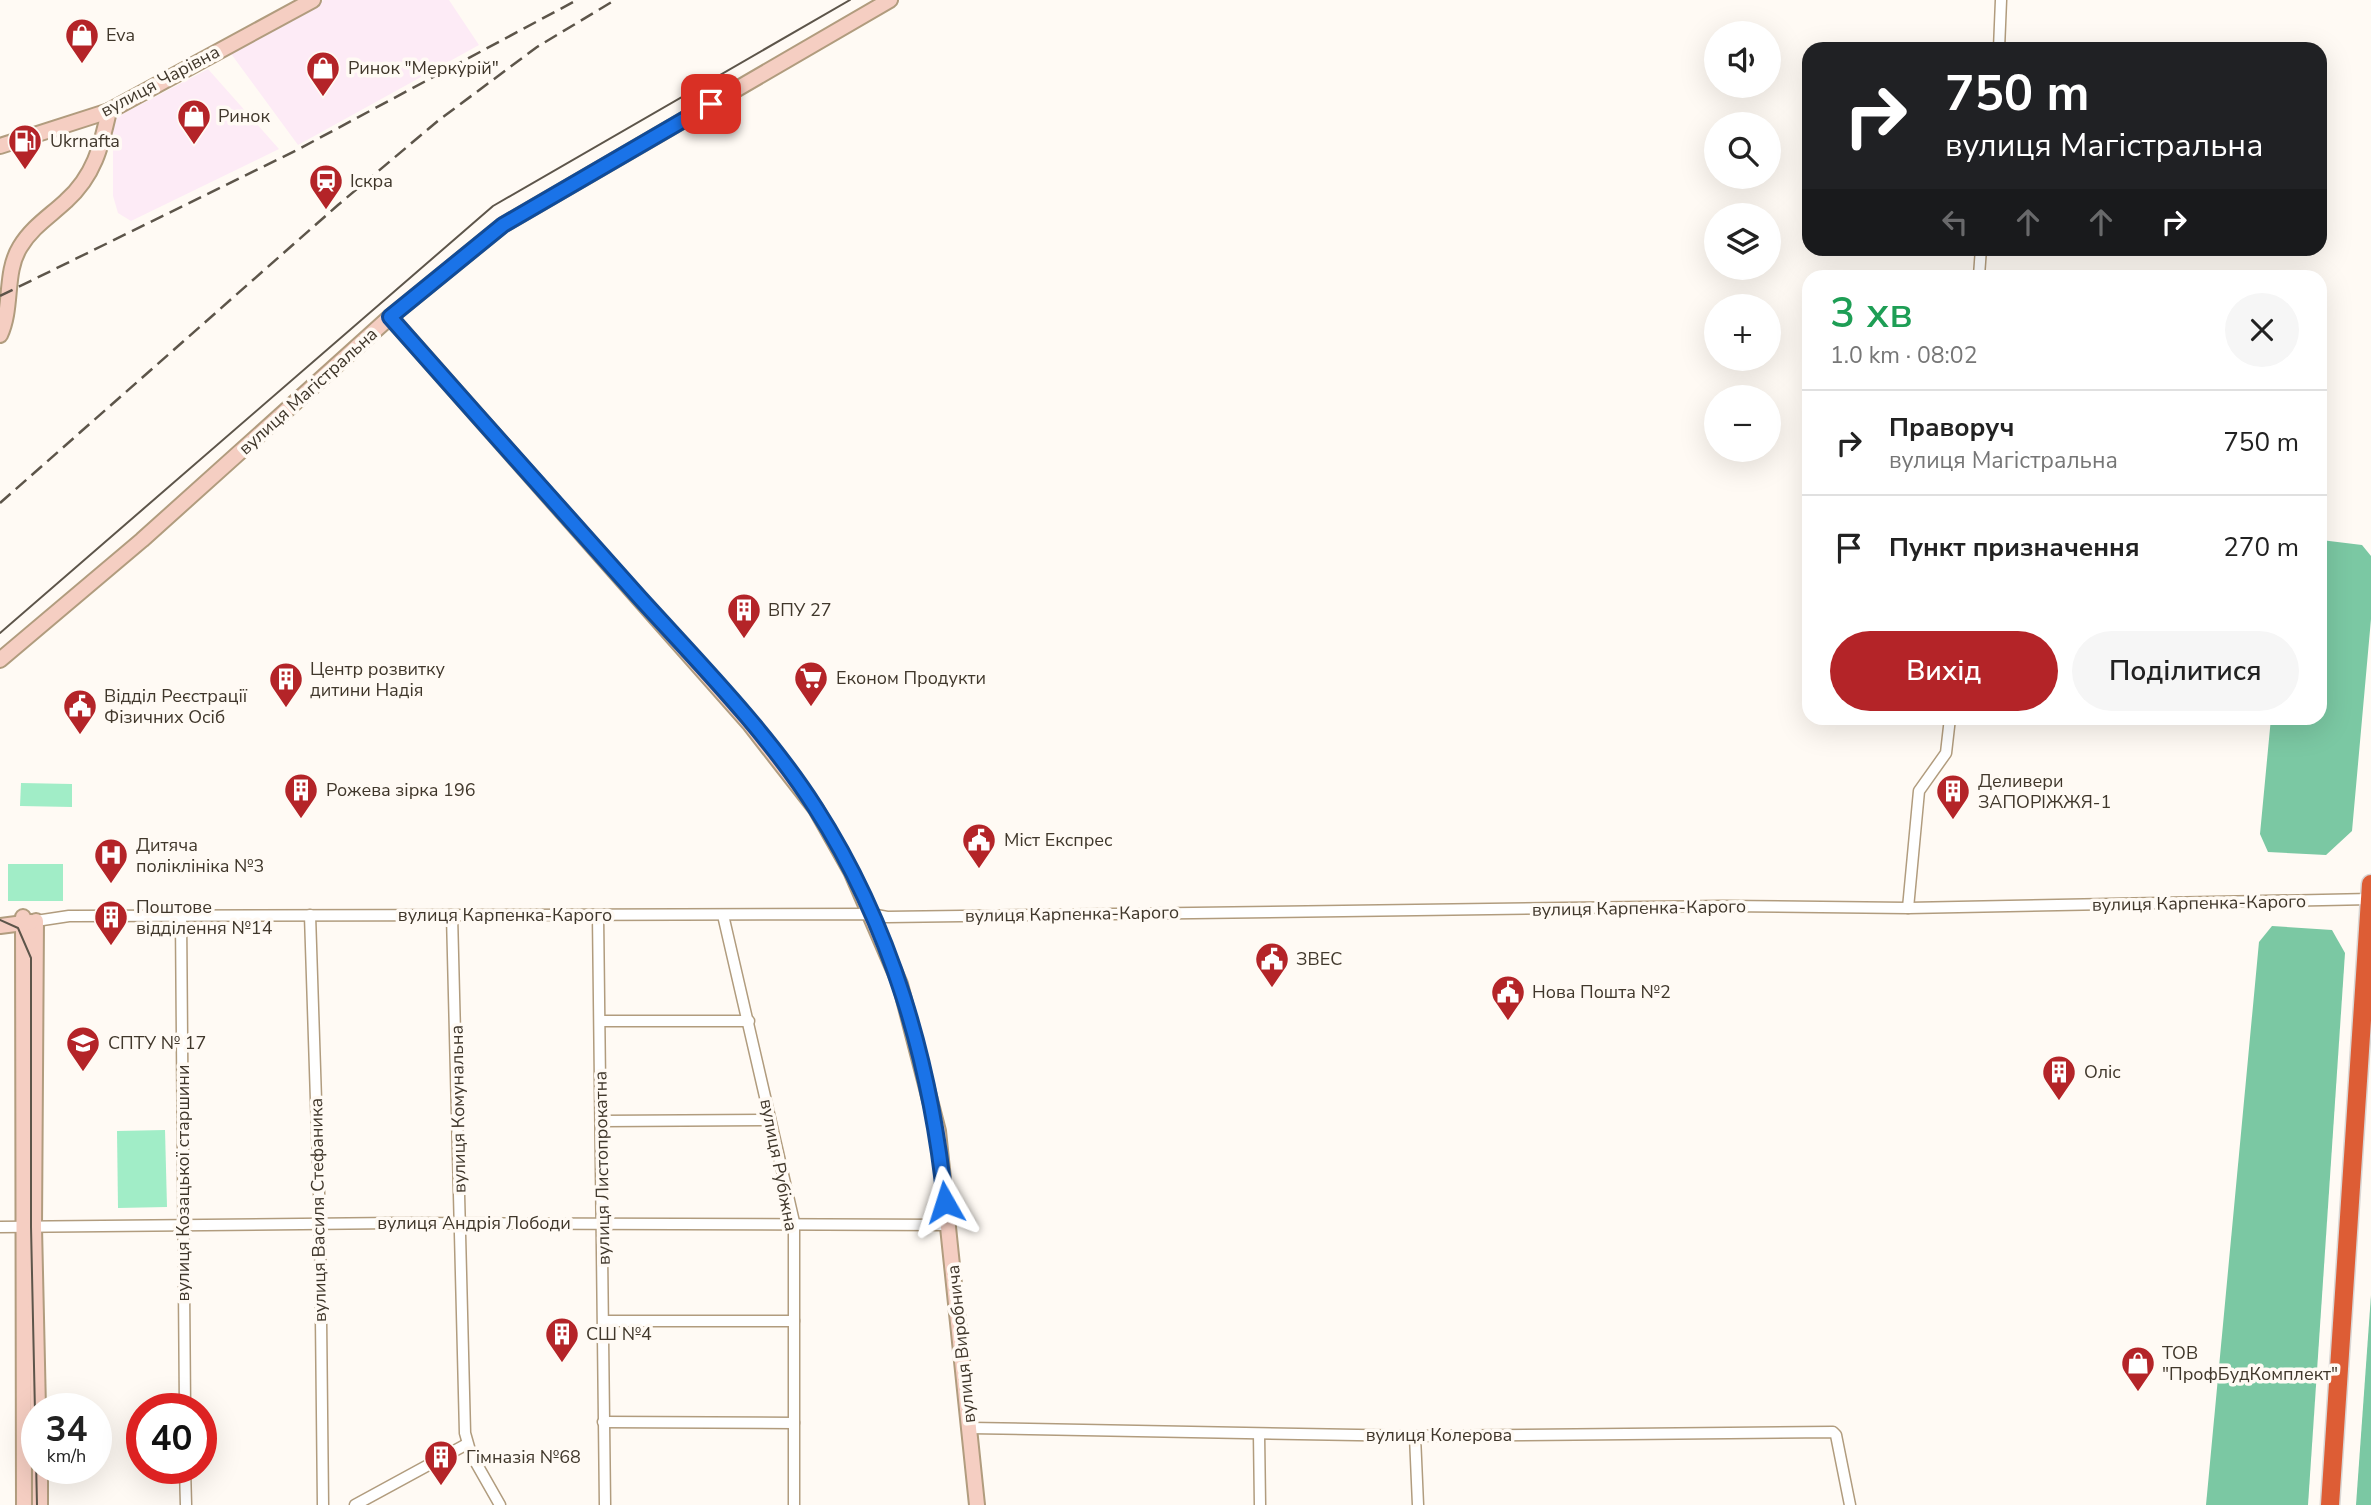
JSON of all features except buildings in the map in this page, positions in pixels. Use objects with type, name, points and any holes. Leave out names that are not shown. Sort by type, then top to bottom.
[{"type":"highway","points":[[2330,1505],[2371,894]]},
{"type":"street","name":"вулиця Чарівна","points":[[0,146],[109,111],[313,0]]},
{"type":"street","name":"вулиця Магістральна","points":[[0,660],[142,540],[390,317],[503,225],[890,0]]},
{"type":"street","points":[[1999,42],[2001,0]]},
{"type":"street","points":[[0,335],[11,291],[10,273],[19,248],[36,226],[88,178],[100,154],[109,111]]},
{"type":"street","name":"вулиця Виробнича","points":[[390,317],[686,649],[789,772],[816,809],[871,914],[900,984],[938,1131],[977,1505]]},
{"type":"street","points":[[1908,908],[1919,791],[1947,753],[1949,725]]},
{"type":"street","name":"вулиця Карпенка-Карого","points":[[0,926],[69,916],[989,916],[1723,906],[1987,908],[2371,894]]},
{"type":"street","name":"вулиця Василя Стефаника","points":[[310,915],[320,1224],[323,1505]]},
{"type":"street","name":"вулиця Комунальна","points":[[452,915],[467,1444],[500,1505]]},
{"type":"street","name":"вулиця Листопрокатна","points":[[598,915],[605,1505]]},
{"type":"street","name":"вулиця Рубіжна","points":[[723,915],[794,1222],[794,1505]]},
{"type":"street","name":"вулиця Карпенка-Карого","points":[[0,916],[27,921]]},
{"type":"street","name":"вулиця Козацької старшини","points":[[181,916],[185,1393]]},
{"type":"street","points":[[24,1505],[29,1227],[27,921]]},
{"type":"street","points":[[601,1021],[749,1021]]},
{"type":"street","points":[[602,1121],[770,1120]]},
{"type":"street","name":"вулиця Андрія Лободи","points":[[0,1227],[603,1222],[948,1225]]},
{"type":"street","points":[[29,1227],[37,1393]]},
{"type":"street","points":[[604,1321],[794,1321]]},
{"type":"street","points":[[603,1422],[794,1423]]},
{"type":"street","name":"вулиця Колерова","points":[[970,1428],[1415,1436],[1833,1432],[1836,1435],[1850,1505]]},
{"type":"street","points":[[1259,1434],[1260,1505]]},
{"type":"street","points":[[1415,1436],[1418,1505]]},
{"type":"street","points":[[355,1505],[467,1444]]},
{"type":"street","points":[[40,1484],[40,1505]]},
{"type":"street","points":[[185,1484],[186,1505]]},
{"type":"shaded area","name":"Ринок \"Меркурій\"","points":[[324,0],[449,0],[479,45],[298,145],[229,51]]},
{"type":"shaded area","name":"Ринок","points":[[208,69],[279,149],[131,221],[118,213],[113,196],[113,119]]},
{"type":"green space","points":[[2327,541],[2362,545],[2371,556],[2371,619],[2352,831],[2326,855],[2268,852],[2260,834],[2270,725],[2327,725]]},
{"type":"green space","points":[[21,783],[72,784],[72,807],[20,806]]},
{"type":"green space","points":[[8,864],[63,864],[63,901],[8,901]]},
{"type":"green space","points":[[2272,926],[2332,930],[2345,953],[2308,1505],[2206,1505],[2259,942]]},
{"type":"green space","points":[[165,1130],[167,1207],[118,1208],[117,1131]]},
{"type":"green space","points":[[2371,1295],[2371,1505],[2356,1505]]},
{"type":"tram line","points":[[0,633],[493,206],[850,0]]},
{"type":"tram line","points":[[0,920],[18,928],[31,958],[31,1227],[37,1505]]},
{"type":"railway","points":[[0,296],[297,150],[577,0]]},
{"type":"railway","points":[[0,503],[338,205],[439,120],[537,47],[615,0]]},
{"type":"place","name":"Eva","points":[[82,65]]},
{"type":"place","name":"Ринок \"Меркурій\"","points":[[323,98]]},
{"type":"place","name":"Ринок","points":[[194,146]]},
{"type":"place","name":"Ukrnafta","points":[[25,171]]},
{"type":"place","name":"Іскра","points":[[326,211]]},
{"type":"place","name":"ВПУ 27","points":[[744,640]]},
{"type":"place","name":"Економ Продукти","points":[[811,708]]},
{"type":"place","name":"Центр розвитку дитини Надія","points":[[286,709]]},
{"type":"place","name":"Відділ Реєстрації Фізичних Осіб","points":[[80,736]]},
{"type":"place","name":"Рожева зірка 196","points":[[301,820]]},
{"type":"place","name":"Деливери ЗАПОРІЖЖЯ-1","points":[[1953,821]]},
{"type":"place","name":"Мiст Експрес","points":[[979,870]]},
{"type":"place","name":"Дитяча поліклініка №3","points":[[111,885]]},
{"type":"place","name":"Поштове відділення №14","points":[[111,947]]},
{"type":"place","name":"ЗВЕС","points":[[1272,989]]},
{"type":"place","name":"Нова Пошта №2","points":[[1508,1022]]},
{"type":"place","name":"СПТУ № 17","points":[[83,1073]]},
{"type":"place","name":"Оліс","points":[[2059,1102]]},
{"type":"place","name":"СШ №4","points":[[562,1364]]},
{"type":"place","name":"ТОВ \"ПрофБудКомплект\"","points":[[2138,1393]]},
{"type":"place","name":"Гімназія №68","points":[[441,1487]]},
{"type":"route","points":[[711,104],[503,225],[390,317],[686,649],[797,781],[816,809],[851,871],[900,984],[938,1131],[945,1202]]}]
